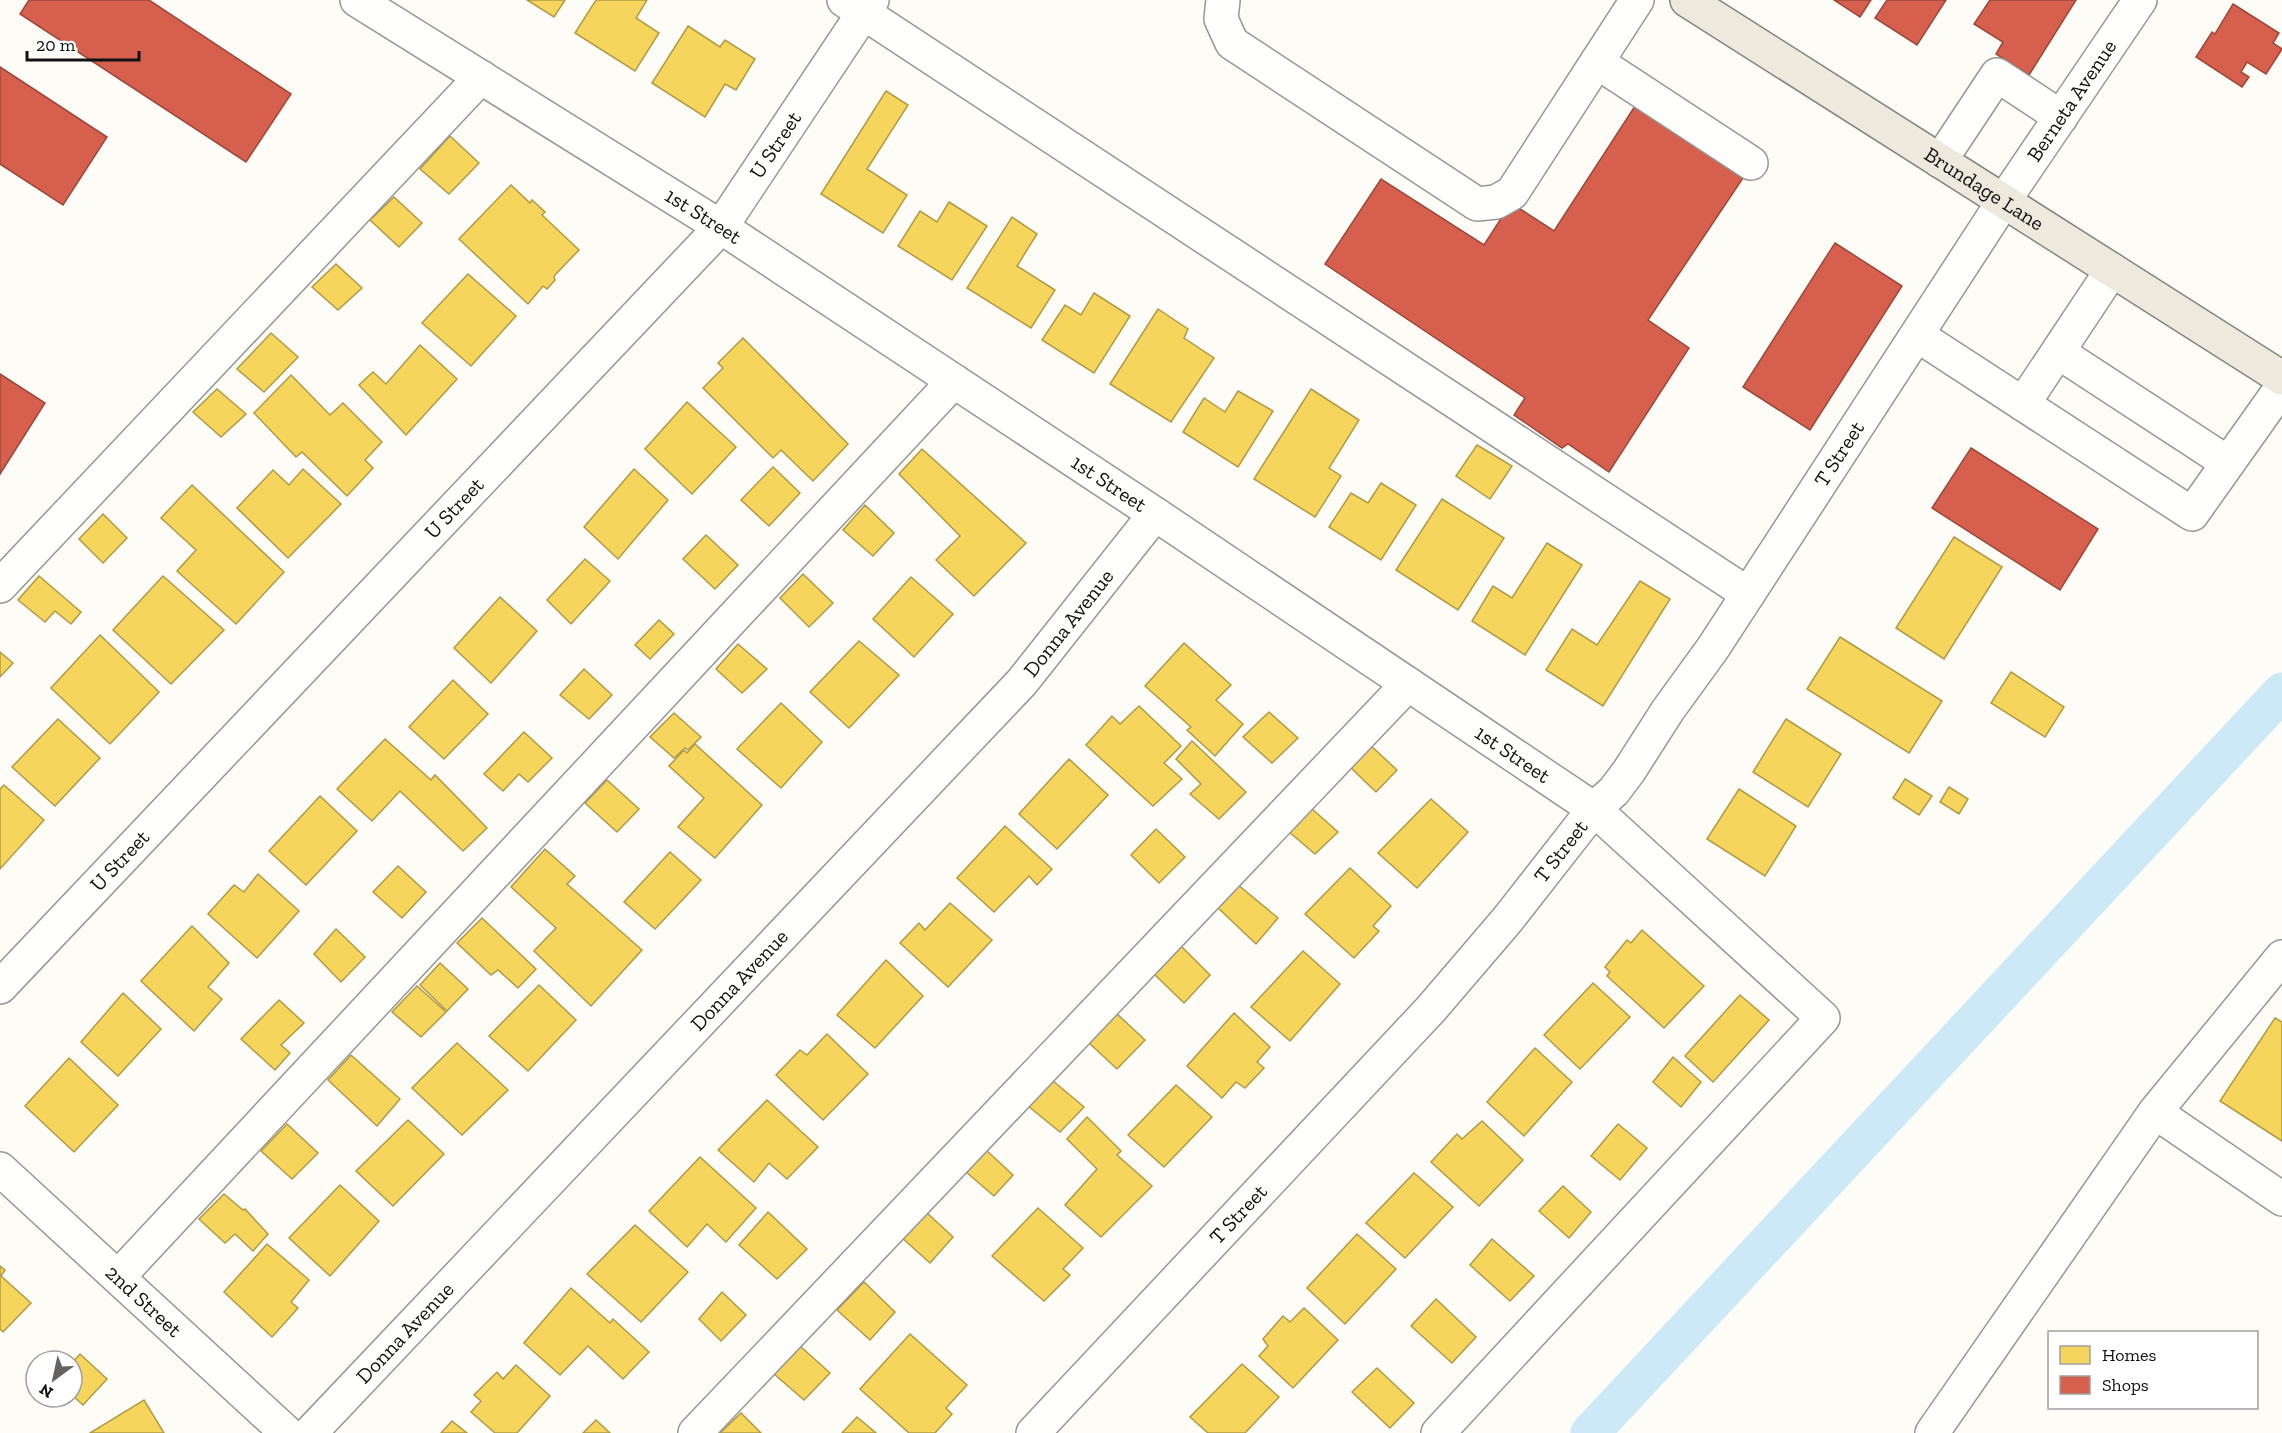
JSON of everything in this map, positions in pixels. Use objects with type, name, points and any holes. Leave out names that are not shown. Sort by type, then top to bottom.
[{"type":"main road","name":"Brundage Lane","points":[[1688,0],[2282,378]]},
{"type":"street","name":"1st Street","points":[[357,0],[721,227],[1155,514],[1594,809],[1823,1018],[1438,1433]]},
{"type":"street","points":[[1222,0],[1221,20],[1232,43],[1477,204],[1496,202],[1512,193],[1637,0]]},
{"type":"street","name":"Berneta Avenue","points":[[2003,202],[2140,0]]},
{"type":"street","points":[[860,4],[1748,594]]},
{"type":"street","name":"U Street","points":[[0,987],[721,227],[860,4]]},
{"type":"street","points":[[1597,62],[1751,163]]},
{"type":"street","points":[[1940,161],[1997,75],[2061,117]]},
{"type":"street","points":[[0,586],[481,77]]},
{"type":"street","name":"T Street","points":[[1033,1433],[1431,1009],[1508,919],[1594,809],[1614,791],[1713,648],[2003,202]]},
{"type":"street","points":[[2023,404],[2112,270]]},
{"type":"street","points":[[1917,335],[2192,514],[2282,387]]},
{"type":"street","points":[[2058,352],[2228,463]]},
{"type":"street","points":[[118,1277],[954,381]]},
{"type":"street","name":"Donna Avenue","points":[[310,1433],[1022,682],[1155,514]]},
{"type":"street","points":[[695,1433],[1408,684]]},
{"type":"street","points":[[1932,1433],[2155,1112],[2282,957]]},
{"type":"street","points":[[2155,1112],[2282,1199]]},
{"type":"street","name":"2nd Street","points":[[0,1169],[287,1433]]},
{"type":"building: Homes","points":[[527,0],[565,0],[554,17]]},
{"type":"building: Homes","points":[[596,0],[647,0],[636,18],[659,33],[635,71],[575,33]]},
{"type":"building: Homes","points":[[688,26],[720,47],[725,40],[755,59],[736,90],[725,84],[705,117],[652,83]]},
{"type":"building: Homes","points":[[886,91],[908,105],[867,169],[907,195],[883,233],[821,194]]},
{"type":"building: Homes","points":[[450,136],[479,163],[449,194],[420,169]]},
{"type":"building: Homes","points":[[511,185],[530,203],[532,200],[545,212],[542,215],[579,250],[554,276],[555,280],[547,289],[543,286],[528,304],[459,239]]},
{"type":"building: Homes","points":[[394,197],[422,223],[399,247],[370,220]]},
{"type":"building: Homes","points":[[949,202],[987,226],[952,280],[898,246],[920,211],[937,222]]},
{"type":"building: Homes","points":[[1012,217],[1037,234],[1017,266],[1055,290],[1031,328],[967,288]]},
{"type":"building: Homes","points":[[336,264],[362,288],[338,310],[312,287]]},
{"type":"building: Homes","points":[[468,274],[516,316],[471,366],[422,323]]},
{"type":"building: Homes","points":[[1094,293],[1130,316],[1094,373],[1042,340],[1065,305],[1081,315]]},
{"type":"building: Homes","points":[[1158,309],[1188,329],[1184,338],[1214,358],[1171,422],[1110,384]]},
{"type":"building: Homes","points":[[271,333],[298,357],[264,392],[237,369]]},
{"type":"building: Homes","points":[[743,338],[848,444],[813,481],[781,450],[773,458],[703,388],[723,368],[718,363]]},
{"type":"building: Homes","points":[[420,345],[457,379],[406,435],[359,385],[373,372],[386,384]]},
{"type":"building: Homes","points":[[291,375],[330,415],[343,403],[382,442],[365,460],[373,468],[347,496],[302,452],[296,457],[254,413]]},
{"type":"building: Homes","points":[[217,389],[246,414],[221,437],[193,412]]},
{"type":"building: Homes","points":[[1311,389],[1359,420],[1329,468],[1341,476],[1315,517],[1254,479]]},
{"type":"building: Homes","points":[[1238,391],[1273,411],[1238,467],[1183,432],[1204,398],[1225,412]]},
{"type":"building: Homes","points":[[687,402],[736,447],[692,494],[645,449]]},
{"type":"building: Homes","points":[[1477,445],[1512,466],[1490,499],[1456,476]]},
{"type":"building: Homes","points":[[922,449],[1026,543],[974,596],[936,560],[960,536],[899,474]]},
{"type":"building: Homes","points":[[773,467],[800,493],[769,526],[741,500]]},
{"type":"building: Homes","points":[[303,469],[341,504],[288,558],[237,508],[273,470],[289,485]]},
{"type":"building: Homes","points":[[634,469],[668,500],[618,559],[584,527]]},
{"type":"building: Homes","points":[[1381,483],[1416,505],[1381,560],[1329,527],[1351,493],[1368,503]]},
{"type":"building: Homes","points":[[192,485],[284,572],[236,624],[177,571],[196,550],[161,518]]},
{"type":"building: Homes","points":[[1442,499],[1504,538],[1458,610],[1396,570]]},
{"type":"building: Homes","points":[[865,505],[894,533],[873,556],[843,530]]},
{"type":"building: Homes","points":[[103,514],[127,538],[103,563],[79,539]]},
{"type":"building: Homes","points":[[706,535],[738,565],[715,589],[683,559]]},
{"type":"building: Homes","points":[[1954,537],[2002,567],[1944,659],[1896,628]]},
{"type":"building: Homes","points":[[1547,543],[1582,565],[1525,655],[1472,621],[1493,586],[1512,598]]},
{"type":"building: Homes","points":[[585,559],[610,581],[571,624],[547,600]]},
{"type":"building: Homes","points":[[803,574],[833,603],[809,627],[780,598]]},
{"type":"building: Homes","points":[[39,576],[81,612],[71,624],[55,611],[45,622],[18,600]]},
{"type":"building: Homes","points":[[163,576],[224,630],[171,684],[113,630]]},
{"type":"building: Homes","points":[[911,577],[953,614],[914,657],[873,619]]},
{"type":"building: Homes","points":[[1640,581],[1670,599],[1603,706],[1546,670],[1572,629],[1597,645]]},
{"type":"building: Homes","points":[[500,597],[537,631],[491,683],[454,648]]},
{"type":"building: Homes","points":[[659,620],[674,634],[650,659],[635,645]]},
{"type":"building: Homes","points":[[100,635],[159,692],[110,744],[51,688]]},
{"type":"building: Homes","points":[[1840,637],[1942,701],[1909,753],[1807,689]]},
{"type":"building: Homes","points":[[859,641],[899,675],[849,728],[810,692]]},
{"type":"building: Homes","points":[[1184,643],[1231,685],[1216,700],[1243,724],[1215,756],[1187,730],[1191,727],[1145,686]]},
{"type":"building: Homes","points":[[738,644],[767,669],[742,693],[716,669]]},
{"type":"building: Homes","points":[[0,652],[13,663],[0,677]]},
{"type":"building: Homes","points":[[584,669],[612,695],[589,719],[560,695]]},
{"type":"building: Homes","points":[[2011,672],[2064,707],[2045,737],[1991,703]]},
{"type":"building: Homes","points":[[453,680],[488,714],[444,759],[409,727]]},
{"type":"building: Homes","points":[[781,703],[822,742],[781,788],[737,749]]},
{"type":"building: Homes","points":[[1139,706],[1181,746],[1164,763],[1182,779],[1153,806],[1086,745],[1112,716],[1120,724]]},
{"type":"building: Homes","points":[[1269,712],[1298,738],[1272,763],[1243,737]]},
{"type":"building: Homes","points":[[674,713],[701,737],[688,750],[685,748],[674,758],[650,737]]},
{"type":"building: Homes","points":[[58,719],[100,758],[55,806],[12,767]]},
{"type":"building: Homes","points":[[1786,719],[1841,754],[1808,807],[1753,772]]},
{"type":"building: Homes","points":[[524,732],[552,758],[528,782],[519,774],[503,791],[484,774]]},
{"type":"building: Homes","points":[[385,739],[431,780],[435,775],[487,828],[463,851],[400,791],[372,821],[337,789]]},
{"type":"building: Homes","points":[[1192,741],[1246,792],[1219,819],[1190,794],[1201,784],[1176,759]]},
{"type":"building: Homes","points":[[695,744],[762,805],[715,858],[678,827],[704,798],[669,766],[684,750],[687,753]]},
{"type":"building: Homes","points":[[1370,745],[1397,770],[1376,792],[1350,767]]},
{"type":"building: Homes","points":[[1069,759],[1108,795],[1057,849],[1019,814]]},
{"type":"building: Homes","points":[[1905,779],[1932,796],[1919,815],[1893,798]]},
{"type":"building: Homes","points":[[607,780],[639,809],[617,832],[585,803]]},
{"type":"building: Homes","points":[[4,785],[44,820],[0,869],[0,789]]},
{"type":"building: Homes","points":[[1949,787],[1968,799],[1959,814],[1940,802]]},
{"type":"building: Homes","points":[[1739,789],[1796,826],[1765,876],[1707,839]]},
{"type":"building: Homes","points":[[320,796],[357,831],[306,885],[269,851]]},
{"type":"building: Homes","points":[[1431,799],[1468,832],[1417,888],[1378,853]]},
{"type":"building: Homes","points":[[1311,808],[1338,832],[1315,854],[1288,831]]},
{"type":"building: Homes","points":[[1005,826],[1052,869],[1037,885],[1029,876],[994,912],[957,878]]},
{"type":"building: Homes","points":[[1156,829],[1185,857],[1159,883],[1131,855]]},
{"type":"building: Homes","points":[[545,849],[575,876],[567,884],[642,950],[591,1006],[534,951],[556,928],[511,887]]},
{"type":"building: Homes","points":[[670,852],[701,880],[655,929],[624,902]]},
{"type":"building: Homes","points":[[398,866],[426,892],[402,918],[373,892]]},
{"type":"building: Homes","points":[[1350,868],[1391,906],[1373,926],[1379,931],[1354,958],[1305,914]]},
{"type":"building: Homes","points":[[258,874],[299,911],[257,958],[208,914],[234,885],[244,892]]},
{"type":"building: Homes","points":[[1237,884],[1278,918],[1256,944],[1216,906]]},
{"type":"building: Homes","points":[[950,903],[992,940],[948,987],[900,943],[919,923],[925,930]]},
{"type":"building: Homes","points":[[482,918],[536,969],[518,988],[498,970],[491,975],[457,943]]},
{"type":"building: Homes","points":[[192,926],[229,963],[208,987],[222,999],[194,1031],[141,981]]},
{"type":"building: Homes","points":[[336,929],[365,957],[341,982],[314,954]]},
{"type":"building: Homes","points":[[1642,930],[1704,986],[1664,1028],[1607,976],[1610,972],[1605,967],[1627,940],[1631,943]]},
{"type":"building: Homes","points":[[1178,943],[1210,975],[1184,1003],[1151,971]]},
{"type":"building: Homes","points":[[1303,951],[1340,984],[1290,1041],[1251,1007]]},
{"type":"building: Homes","points":[[886,960],[923,996],[875,1048],[837,1015]]},
{"type":"building: Homes","points":[[440,963],[468,989],[447,1011],[420,985]]},
{"type":"building: Homes","points":[[1593,983],[1630,1017],[1580,1069],[1544,1035]]},
{"type":"building: Homes","points":[[539,985],[576,1020],[528,1071],[489,1036]]},
{"type":"building: Homes","points":[[417,986],[446,1012],[421,1037],[392,1012]]},
{"type":"building: Homes","points":[[123,993],[161,1029],[118,1076],[81,1042]]},
{"type":"building: Homes","points":[[1740,995],[1769,1020],[1713,1082],[1685,1056]]},
{"type":"building: Homes","points":[[279,1000],[304,1023],[281,1045],[290,1053],[275,1070],[241,1039]]},
{"type":"building: Homes","points":[[1116,1013],[1145,1040],[1117,1069],[1089,1043]]},
{"type":"building: Homes","points":[[1234,1013],[1270,1047],[1257,1062],[1264,1068],[1245,1088],[1236,1082],[1222,1098],[1187,1066]]},
{"type":"building: Homes","points":[[2275,1018],[2282,1022],[2282,1141],[2220,1101]]},
{"type":"building: Homes","points":[[827,1034],[868,1074],[823,1120],[776,1075],[800,1050],[807,1055]]},
{"type":"building: Homes","points":[[457,1043],[508,1090],[462,1135],[412,1088]]},
{"type":"building: Homes","points":[[1535,1048],[1572,1082],[1524,1136],[1487,1102]]},
{"type":"building: Homes","points":[[351,1055],[400,1099],[377,1126],[328,1080]]},
{"type":"building: Homes","points":[[1673,1057],[1701,1082],[1681,1107],[1653,1082]]},
{"type":"building: Homes","points":[[69,1058],[118,1105],[74,1152],[25,1106]]},
{"type":"building: Homes","points":[[1052,1080],[1084,1107],[1060,1132],[1028,1106]]},
{"type":"building: Homes","points":[[1176,1085],[1212,1117],[1164,1167],[1128,1135]]},
{"type":"building: Homes","points":[[767,1100],[818,1147],[787,1179],[769,1163],[754,1182],[718,1150]]},
{"type":"building: Homes","points":[[1087,1117],[1121,1151],[1117,1155],[1152,1186],[1101,1237],[1065,1205],[1097,1169],[1067,1139]]},
{"type":"building: Homes","points":[[408,1120],[444,1154],[393,1206],[356,1171]]},
{"type":"building: Homes","points":[[1482,1121],[1523,1160],[1479,1206],[1431,1162],[1457,1134],[1462,1139]]},
{"type":"building: Homes","points":[[287,1124],[318,1153],[292,1179],[261,1151]]},
{"type":"building: Homes","points":[[1618,1124],[1647,1148],[1620,1180],[1591,1156]]},
{"type":"building: Homes","points":[[986,1150],[1013,1175],[994,1196],[966,1172]]},
{"type":"building: Homes","points":[[700,1157],[756,1208],[726,1242],[707,1224],[687,1247],[649,1211]]},
{"type":"building: Homes","points":[[1414,1173],[1453,1207],[1405,1258],[1366,1223]]},
{"type":"building: Homes","points":[[340,1185],[379,1221],[330,1276],[289,1238]]},
{"type":"building: Homes","points":[[1563,1186],[1591,1212],[1569,1238],[1539,1211]]},
{"type":"building: Homes","points":[[224,1194],[243,1210],[245,1209],[268,1234],[253,1251],[235,1234],[225,1243],[199,1219]]},
{"type":"building: Homes","points":[[1038,1208],[1083,1248],[1063,1269],[1070,1275],[1044,1301],[992,1256]]},
{"type":"building: Homes","points":[[925,1211],[953,1237],[930,1263],[901,1237]]},
{"type":"building: Homes","points":[[768,1212],[807,1249],[777,1279],[739,1245]]},
{"type":"building: Homes","points":[[635,1225],[688,1272],[641,1322],[587,1274]]},
{"type":"building: Homes","points":[[1357,1234],[1396,1269],[1345,1324],[1307,1288]]},
{"type":"building: Homes","points":[[1492,1239],[1534,1276],[1510,1301],[1470,1265]]},
{"type":"building: Homes","points":[[267,1244],[309,1280],[291,1302],[298,1308],[272,1337],[224,1292]]},
{"type":"building: Homes","points":[[0,1266],[5,1270],[1,1276],[31,1303],[3,1332],[0,1329]]},
{"type":"building: Homes","points":[[864,1282],[895,1312],[870,1340],[837,1310]]},
{"type":"building: Homes","points":[[571,1288],[610,1323],[613,1319],[649,1352],[623,1379],[588,1346],[560,1375],[524,1343]]},
{"type":"building: Homes","points":[[722,1292],[746,1315],[721,1341],[699,1319]]},
{"type":"building: Homes","points":[[1436,1299],[1476,1337],[1452,1363],[1411,1326]]},
{"type":"building: Homes","points":[[1304,1308],[1338,1340],[1293,1388],[1259,1356],[1268,1346],[1263,1339],[1283,1316],[1290,1322]]},
{"type":"building: Homes","points":[[910,1334],[967,1385],[946,1408],[952,1414],[935,1433],[909,1433],[860,1389]]},
{"type":"building: Homes","points":[[800,1346],[830,1373],[804,1400],[774,1374]]},
{"type":"building: Homes","points":[[84,1358],[107,1379],[84,1404]]},
{"type":"building: Homes","points":[[1242,1364],[1279,1397],[1245,1433],[1208,1433],[1190,1417]]},
{"type":"building: Homes","points":[[516,1365],[550,1396],[517,1433],[495,1433],[471,1412],[481,1401],[474,1395],[497,1372],[503,1379]]},
{"type":"building: Homes","points":[[1377,1368],[1414,1403],[1390,1428],[1352,1392]]},
{"type":"building: Homes","points":[[144,1400],[164,1433],[90,1433]]},
{"type":"building: Homes","points":[[741,1413],[761,1433],[720,1433]]},
{"type":"building: Homes","points":[[857,1417],[876,1433],[842,1433]]},
{"type":"building: Homes","points":[[596,1420],[610,1433],[583,1433]]},
{"type":"building: Homes","points":[[452,1421],[467,1433],[441,1433]]},
{"type":"building: Shops","points":[[29,0],[149,0],[291,94],[246,162],[20,14]]},
{"type":"building: Shops","points":[[1834,0],[1871,0],[1860,17]]},
{"type":"building: Shops","points":[[1887,0],[1946,0],[1917,45],[1875,18]]},
{"type":"building: Shops","points":[[1990,0],[2076,0],[2029,75],[1996,54],[2003,42],[1974,24]]},
{"type":"building: Shops","points":[[2233,4],[2279,33],[2273,43],[2282,49],[2266,74],[2247,62],[2241,72],[2249,77],[2242,87],[2196,57],[2212,32],[2215,34]]},
{"type":"building: Shops","points":[[0,67],[107,137],[63,205],[0,164]]},
{"type":"building: Shops","points":[[1635,106],[1743,178],[1648,320],[1689,348],[1609,472],[1568,444],[1562,448],[1514,415],[1525,398],[1325,264],[1381,179],[1484,245],[1511,203],[1554,231]]},
{"type":"building: Shops","points":[[1835,243],[1902,286],[1810,430],[1743,387]]},
{"type":"building: Shops","points":[[0,374],[45,403],[0,474]]},
{"type":"building: Shops","points":[[1971,448],[2098,529],[2060,590],[1932,508]]},
{"type":"waterway","points":[[1590,1433],[2282,692]]}]
